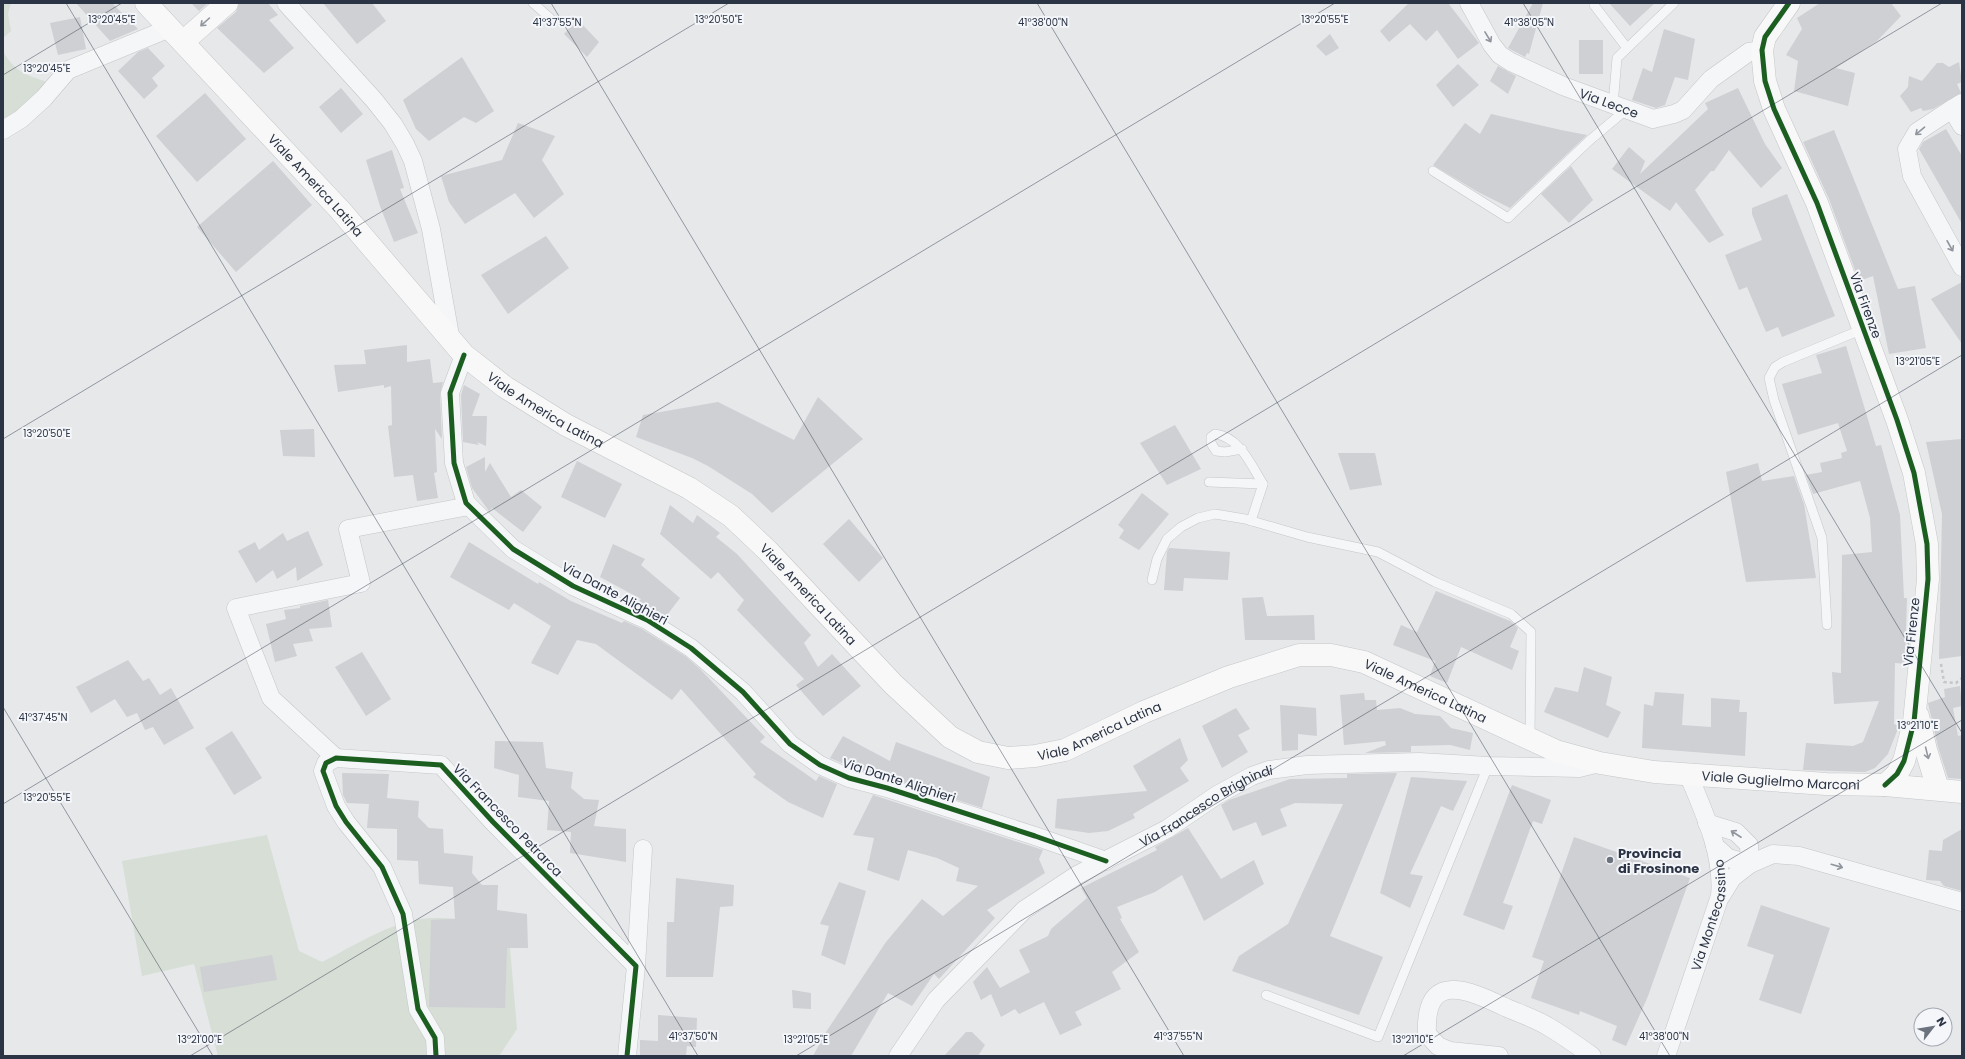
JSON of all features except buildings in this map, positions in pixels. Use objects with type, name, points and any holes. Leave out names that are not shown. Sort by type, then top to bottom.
[{"type":"main road","name":"Viale America Latina","points":[[146,3],[340,210],[458,348],[505,387],[566,425],[689,488],[731,516],[768,551],[893,684],[950,737],[978,752],[1008,758],[1035,756],[1065,750],[1144,712],[1229,677],[1299,655],[1331,655],[1364,662],[1556,751],[1600,763]]},
{"type":"main road","points":[[176,35],[227,3]]},
{"type":"main road","name":"Via Firenze","points":[[1789,3],[1765,37],[1762,50],[1765,81],[1774,109],[1817,203],[1897,420],[1914,473],[1927,544],[1928,579],[1911,737],[1904,761],[1897,774],[1885,785]]},
{"type":"main road","points":[[1915,701],[1926,750],[1938,789]]},
{"type":"main road","name":"Viale Guglielmo Marconi","points":[[1600,763],[1654,772],[1826,784],[1885,785],[1962,792]]},
{"type":"street","points":[[286,3],[374,100],[393,124],[413,162],[431,229],[458,348]]},
{"type":"street","name":"Via Lecce","points":[[1469,3],[1500,55],[1521,67],[1563,86],[1653,119],[1674,114],[1683,110],[1711,79],[1749,52],[1762,50]]},
{"type":"street","points":[[3,130],[21,119],[44,98],[68,70],[176,35]]},
{"type":"street","points":[[1962,126],[1957,106],[1917,132],[1907,150],[1912,176],[1962,267]]},
{"type":"street","name":"Via Dante Alighieri","points":[[458,348],[450,393],[454,463],[466,503],[513,549],[573,586],[647,620],[691,648],[743,692],[790,744],[820,764],[849,778],[887,788],[1013,828],[1106,861]]},
{"type":"street","points":[[436,1056],[435,1038],[418,1009],[403,914],[396,896],[382,867],[346,822],[327,784],[323,771],[326,763],[336,758],[271,698],[236,608],[361,582],[348,529],[469,506]]},
{"type":"street","name":"Via Francesco Petrarca","points":[[336,758],[441,765],[493,822],[636,966]]},
{"type":"street","name":"Via Francesco Brighindi","points":[[898,1056],[936,1000],[1024,910],[1077,875],[1167,829],[1217,795],[1252,776],[1269,770],[1307,765],[1419,762],[1488,766],[1578,768],[1600,763]]},
{"type":"street","name":"Via Montecassino","points":[[1666,1056],[1720,896],[1722,879],[1707,823],[1688,774]]},
{"type":"street","points":[[1707,823],[1736,832],[1748,845],[1750,864]]},
{"type":"street","points":[[1714,846],[1728,858],[1750,864]]},
{"type":"street","points":[[627,1056],[636,966],[643,849]]},
{"type":"street","points":[[1720,896],[1732,878],[1750,864],[1773,854],[1799,856],[1962,902]]},
{"type":"street","points":[[1499,1056],[1449,1054],[1438,1046],[1427,1034],[1426,1018],[1431,1002],[1442,992],[1458,989],[1472,992],[1548,1027],[1592,1056]]},
{"type":"lane","points":[[533,3],[550,18]]},
{"type":"lane","points":[[1594,3],[1627,48]]},
{"type":"lane","points":[[1433,171],[1508,218],[1590,140],[1620,107],[1617,58],[1674,3]]},
{"type":"lane","points":[[1827,625],[1822,538],[1774,400],[1769,378],[1775,367],[1783,362],[1863,329]]},
{"type":"lane","points":[[1242,450],[1263,484],[1251,521]]},
{"type":"lane","points":[[1208,482],[1263,484]]},
{"type":"lane","points":[[1152,580],[1157,558],[1167,539],[1182,527],[1198,518],[1215,514],[1251,521],[1307,537],[1378,552],[1435,582],[1511,614],[1531,632],[1530,739]]},
{"type":"lane","points":[[1266,995],[1378,1037],[1488,766]]},
{"type":"shaded area","points":[[3,3],[11,3],[8,14],[11,31],[3,38]]},
{"type":"shaded area","points":[[3,51],[16,68],[27,75],[47,82],[30,103],[3,119]]},
{"type":"shaded area","points":[[267,835],[299,951],[322,962],[391,927],[415,920],[430,918],[474,920],[475,945],[510,948],[517,1029],[499,1056],[218,1056],[194,964],[142,976],[122,861]]},
{"type":"cycle path","points":[[1789,3],[1765,37],[1762,50],[1765,81],[1774,109],[1817,203],[1897,420],[1914,473],[1927,544],[1928,579],[1914,722],[1904,761],[1897,774],[1885,785]]},
{"type":"cycle path","points":[[464,355],[450,393],[454,463],[466,503],[513,549],[573,586],[647,620],[691,648],[743,692],[790,744],[820,765],[849,778],[887,788],[1035,836],[1106,861]]},
{"type":"cycle path","points":[[436,1056],[435,1038],[418,1009],[403,914],[382,867],[346,822],[336,806],[323,771],[326,763],[336,758],[441,765],[493,822],[636,966],[627,1056]]},
{"type":"place","name":"Provincia di Frosinone","points":[[1610,860]]}]
